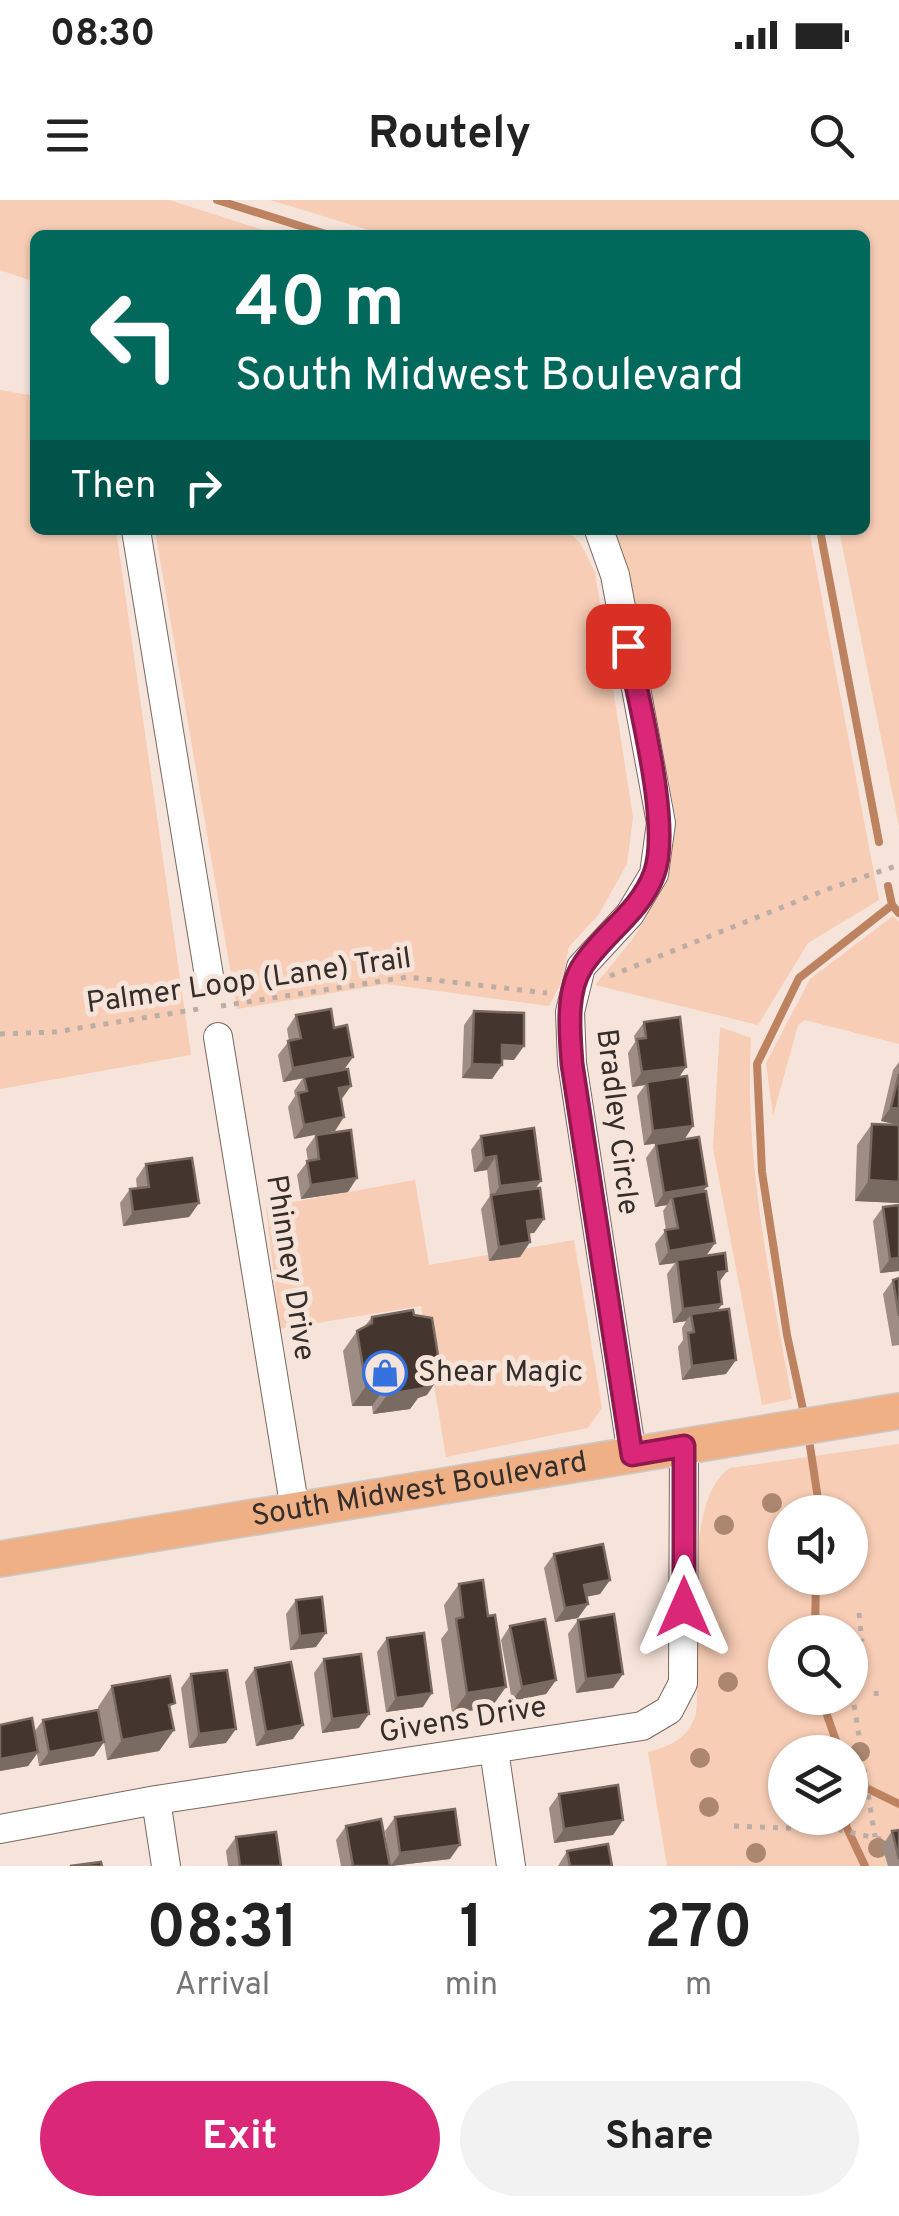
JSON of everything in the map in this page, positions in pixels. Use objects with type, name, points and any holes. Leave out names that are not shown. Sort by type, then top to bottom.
[{"type":"main road","name":"South Midwest Boulevard","points":[[0,1559],[899,1411]]},
{"type":"street","points":[[137,535],[210,982]]},
{"type":"street","name":"Bradley Circle","points":[[601,535],[615,574],[661,824],[654,874],[630,914],[581,967],[570,1012],[572,1064],[632,1455]]},
{"type":"street","name":"Phinney Drive","points":[[218,1036],[295,1510]]},
{"type":"street","name":"Givens Drive","points":[[0,1828],[156,1800],[642,1726],[669,1710],[683,1683],[684,1446]]},
{"type":"street","points":[[494,1750],[511,1866]]},
{"type":"street","points":[[156,1800],[166,1866]]},
{"type":"path","name":"Palmer Loop (Lane) Trail","points":[[0,1034],[54,1032],[391,979],[546,993],[574,990],[899,864]]},
{"type":"path","points":[[876,1691],[877,1704]]},
{"type":"path","points":[[856,1715],[875,1838]]},
{"type":"path","points":[[734,1826],[840,1830],[896,1842]]},
{"type":"shaded area","points":[[0,200],[169,200],[263,230],[30,230],[30,280],[0,270]]},
{"type":"shaded area","points":[[270,200],[899,200],[899,826],[840,535],[870,535],[870,230],[369,230]]},
{"type":"shaded area","points":[[0,390],[30,395],[30,535],[117,535],[191,1055],[0,1089]]},
{"type":"shaded area","points":[[156,535],[572,535],[595,572],[633,817],[627,864],[599,914],[569,947],[561,983],[549,1006],[386,984],[237,1009]]},
{"type":"shaded area","points":[[617,535],[810,535],[879,900],[808,943],[758,1025],[595,985],[632,940],[668,880],[676,819],[626,563]]},
{"type":"shaded area","points":[[893,916],[899,922],[899,1044],[805,1020],[798,1025],[773,1116],[766,1063],[810,979]]},
{"type":"shaded area","points":[[720,1027],[751,1038],[755,1174],[792,1399],[762,1405],[713,1148]]},
{"type":"shaded area","points":[[415,1180],[429,1265],[574,1240],[602,1408],[588,1428],[446,1457],[421,1306],[280,1329],[266,1207]]},
{"type":"shaded area","points":[[899,1444],[899,1866],[667,1866],[648,1752],[678,1740],[696,1714],[698,1545],[714,1486],[730,1468]]},
{"type":"building","points":[[331,1009],[334,1028],[347,1025],[353,1057],[293,1068],[288,1041],[301,1038],[296,1015]]},
{"type":"building","points":[[474,1011],[524,1013],[524,1046],[502,1045],[502,1065],[472,1064]]},
{"type":"building","points":[[680,1017],[686,1067],[642,1072],[637,1039],[646,1038],[644,1022]]},
{"type":"building","points":[[348,1069],[351,1086],[339,1088],[344,1117],[304,1125],[298,1093],[307,1091],[304,1077]]},
{"type":"building","points":[[899,1074],[899,1109],[891,1107]]},
{"type":"building","points":[[687,1076],[693,1126],[653,1131],[647,1082]]},
{"type":"building","points":[[872,1124],[899,1125],[899,1182],[869,1180]]},
{"type":"building","points":[[534,1128],[541,1181],[500,1186],[496,1156],[484,1158],[481,1136]]},
{"type":"building","points":[[351,1130],[357,1178],[311,1185],[307,1161],[319,1159],[316,1135]]},
{"type":"building","points":[[699,1137],[707,1186],[664,1193],[656,1144]]},
{"type":"building","points":[[192,1158],[199,1203],[133,1212],[130,1189],[149,1187],[146,1164]]},
{"type":"building","points":[[540,1188],[544,1219],[527,1221],[530,1242],[499,1247],[491,1195]]},
{"type":"building","points":[[706,1191],[715,1243],[669,1251],[665,1230],[678,1228],[672,1197]]},
{"type":"building","points":[[899,1205],[899,1258],[890,1259],[883,1207]]},
{"type":"building","points":[[725,1253],[727,1271],[718,1272],[722,1304],[683,1309],[677,1260]]},
{"type":"building","points":[[899,1278],[899,1316],[893,1280]]},
{"type":"building","points":[[729,1309],[736,1360],[692,1366],[688,1333],[694,1332],[691,1314]]},
{"type":"building","name":"Shear Magic","points":[[413,1310],[414,1315],[432,1318],[441,1374],[423,1381],[425,1388],[388,1394],[386,1386],[366,1386],[357,1331],[372,1323],[372,1317]]},
{"type":"building","points":[[603,1544],[610,1580],[584,1585],[588,1604],[565,1608],[554,1554]]},
{"type":"building","points":[[483,1580],[488,1616],[495,1615],[506,1687],[467,1693],[456,1619],[463,1617],[459,1584]]},
{"type":"building","points":[[322,1597],[326,1633],[300,1636],[296,1600]]},
{"type":"building","points":[[614,1614],[623,1674],[586,1679],[578,1620]]},
{"type":"building","points":[[545,1619],[556,1680],[522,1687],[510,1626]]},
{"type":"building","points":[[424,1633],[432,1693],[396,1698],[387,1638]]},
{"type":"building","points":[[361,1654],[369,1714],[332,1719],[324,1659]]},
{"type":"building","points":[[291,1662],[303,1725],[266,1732],[255,1668]]},
{"type":"building","points":[[227,1670],[236,1729],[199,1734],[191,1674]]},
{"type":"building","points":[[170,1676],[175,1703],[169,1705],[174,1730],[122,1740],[112,1686]]},
{"type":"building","points":[[98,1710],[104,1742],[49,1752],[43,1720]]},
{"type":"building","points":[[32,1718],[38,1752],[0,1759],[0,1725]]},
{"type":"building","points":[[618,1785],[623,1820],[564,1829],[559,1794]]},
{"type":"building","points":[[455,1809],[460,1845],[400,1853],[395,1817]]},
{"type":"building","points":[[381,1819],[390,1866],[353,1866],[346,1826]]},
{"type":"building","points":[[899,1830],[899,1859],[892,1831]]},
{"type":"building","points":[[276,1832],[281,1866],[240,1866],[236,1837]]},
{"type":"building","points":[[608,1844],[612,1866],[570,1866],[567,1851]]},
{"type":"building","points":[[101,1862],[102,1866],[70,1866]]},
{"type":"waterway","points":[[217,200],[313,230]]},
{"type":"waterway","points":[[821,535],[879,842]]},
{"type":"waterway","points":[[888,886],[892,905],[899,913]]},
{"type":"waterway","points":[[804,1414],[787,1335],[762,1172],[757,1064],[799,978],[892,905]]},
{"type":"waterway","points":[[808,1433],[817,1495]]},
{"type":"waterway","points":[[815,1615],[816,1595]]},
{"type":"waterway","points":[[827,1715],[834,1735]]},
{"type":"waterway","points":[[868,1789],[899,1804]]},
{"type":"waterway","points":[[850,1835],[865,1866]]},
{"type":"place","name":"Shear Magic","points":[[385,1373]]},
{"type":"route","points":[[628,646],[661,824],[654,874],[630,914],[581,967],[570,1012],[572,1064],[632,1455],[684,1446],[684,1607]]}]
